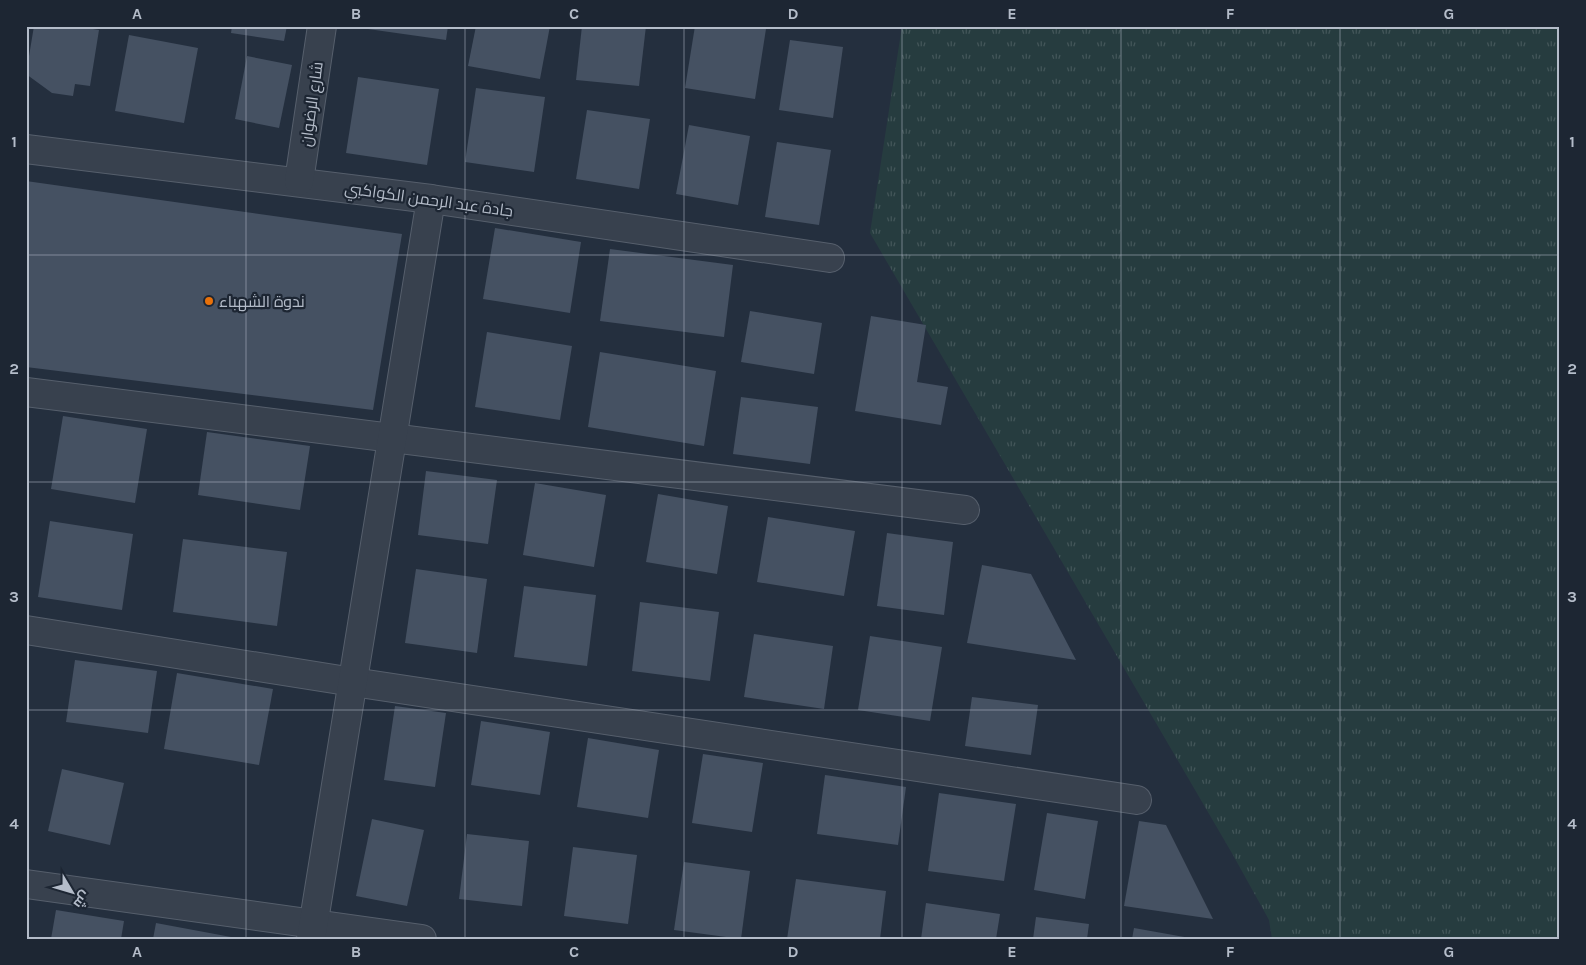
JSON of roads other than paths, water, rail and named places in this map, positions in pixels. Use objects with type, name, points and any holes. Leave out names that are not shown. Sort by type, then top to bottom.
[{"type":"street","name":"شارع الرضوان","points":[[299,182],[322,26]]},
{"type":"street","name":"جادة عبد الرحمن الكواكبي","points":[[26,149],[431,199],[830,258]]},
{"type":"street","points":[[312,931],[394,438],[431,199]]},
{"type":"street","points":[[26,392],[965,510]]},
{"type":"street","points":[[26,630],[353,682],[1137,800]]},
{"type":"street","points":[[26,884],[312,931],[422,939]]},
{"type":"place","name":"ندوة الشهباء","points":[[209,301]]}]
